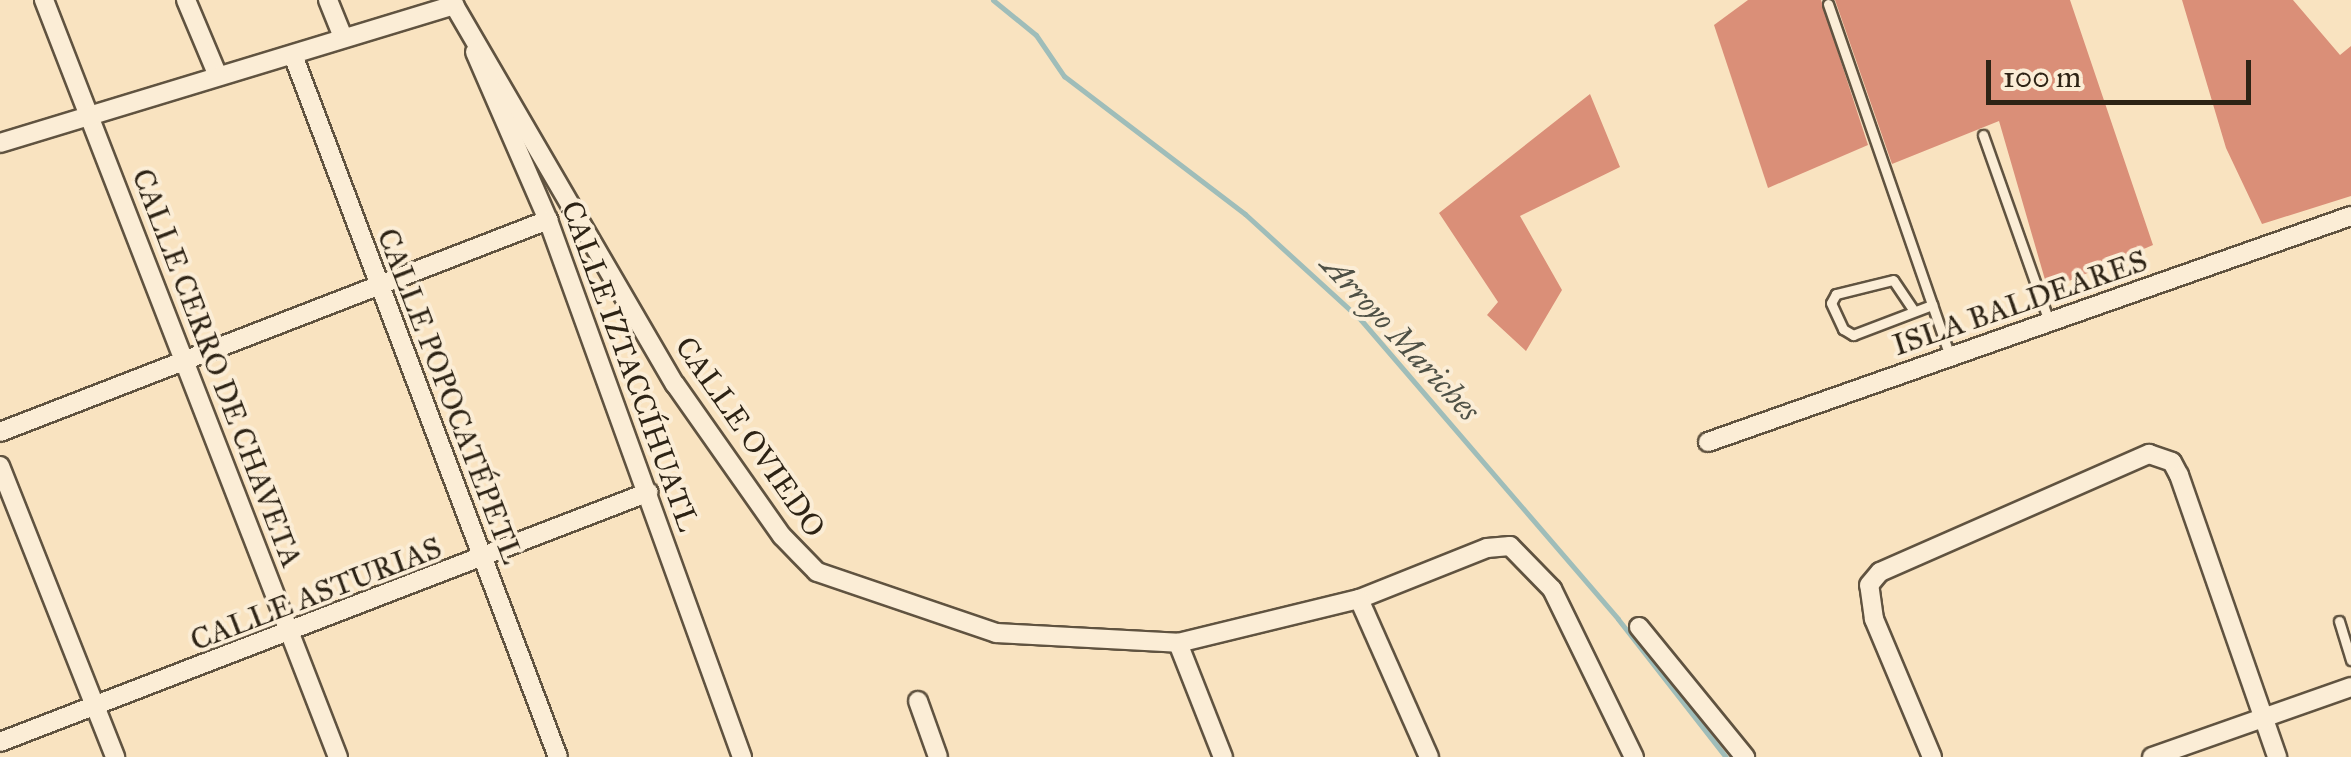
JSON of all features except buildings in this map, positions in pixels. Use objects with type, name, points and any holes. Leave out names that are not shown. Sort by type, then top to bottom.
[{"type":"street","name":"CALLE CERRO DE CHAVETA","points":[[44,0],[92,115],[184,365],[338,757]]},
{"type":"street","points":[[186,0],[218,76]]},
{"type":"street","points":[[328,0],[343,37]]},
{"type":"street","points":[[0,143],[453,3]]},
{"type":"street","name":"CALLE IZTACCÍHUATL","points":[[453,3],[548,220],[742,757]]},
{"type":"street","name":"CALLE OVIEDO","points":[[453,3],[685,398],[782,536],[817,572],[996,633],[1178,643],[1359,599],[1488,548],[1510,546],[1524,555],[1552,589],[1634,757]]},
{"type":"street","name":"CALLE POPOCATÉPETL","points":[[293,55],[558,757]]},
{"type":"street","name":"ISLA BALDEARES","points":[[1708,442],[2351,216]]},
{"type":"street","points":[[0,432],[184,365],[548,220]]},
{"type":"street","points":[[1932,757],[1874,618],[1869,585],[1880,572],[2149,454],[2172,462],[2180,475],[2277,757]]},
{"type":"street","points":[[0,466],[115,757]]},
{"type":"street","name":"CALLE ASTURIAS","points":[[0,742],[290,634],[649,492]]},
{"type":"street","points":[[1359,599],[1429,757]]},
{"type":"street","points":[[1638,628],[1745,757]]},
{"type":"street","points":[[1178,643],[1223,757]]},
{"type":"street","points":[[2152,757],[2351,687]]},
{"type":"street","points":[[918,702],[938,757]]},
{"type":"lane","points":[[1828,4],[1950,356]]},
{"type":"lane","points":[[1983,135],[2049,322]]},
{"type":"lane","points":[[1914,311],[1893,280],[1836,294],[1831,302],[1842,328],[1853,335],[1932,305]]},
{"type":"lane","points":[[2339,621],[2351,660]]},
{"type":"waterway","name":"Arroyo Mariches","points":[[993,0],[1036,35],[1064,76],[1245,214],[1361,320],[1618,619],[1726,757]]}]
